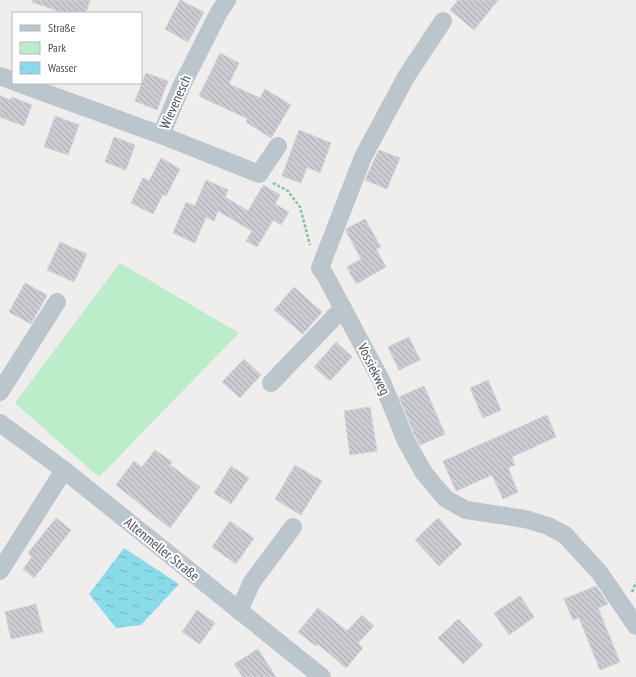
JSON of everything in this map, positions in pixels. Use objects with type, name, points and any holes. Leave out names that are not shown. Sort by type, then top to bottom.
[{"type":"street","name":"Wievenesch","points":[[21,84],[161,134],[181,87],[219,12],[227,0]]},
{"type":"street","points":[[320,268],[363,157],[406,77],[443,22]]},
{"type":"street","points":[[0,76],[12,81]]},
{"type":"street","points":[[161,134],[259,174],[278,146]]},
{"type":"street","name":"Vossiekweg","points":[[320,268],[382,382],[406,441],[424,473],[446,499],[466,510],[525,519],[548,526],[565,536],[599,572],[636,626]]},
{"type":"street","points":[[0,392],[57,302]]},
{"type":"street","points":[[271,383],[343,308]]},
{"type":"street","name":"Altenmeller Straße","points":[[0,423],[64,470],[322,677]]},
{"type":"street","points":[[0,571],[64,470]]},
{"type":"street","points":[[239,611],[252,582],[293,527]]},
{"type":"path","points":[[259,174],[288,191],[300,207],[309,244],[320,268]]},
{"type":"green space","points":[[120,263],[239,333],[99,477],[15,403]]},
{"type":"water","points":[[124,548],[179,584],[141,625],[116,628],[89,594]]},
{"type":"building","points":[[33,0],[90,0],[86,12],[61,12],[32,2]]},
{"type":"building","points":[[180,0],[204,12],[188,42],[165,29]]},
{"type":"building","points":[[458,0],[498,0],[474,30],[450,10]]},
{"type":"building","points":[[220,53],[239,63],[229,84],[260,98],[265,89],[291,105],[271,138],[246,122],[248,119],[199,96]]},
{"type":"building","points":[[146,73],[168,81],[157,110],[135,101]]},
{"type":"building","points":[[0,96],[11,100],[12,97],[32,105],[24,126],[0,117]]},
{"type":"building","points":[[55,116],[79,125],[68,155],[44,147]]},
{"type":"building","points":[[299,130],[331,143],[320,173],[307,167],[301,183],[282,176]]},
{"type":"building","points":[[114,137],[135,145],[126,170],[105,162]]},
{"type":"building","points":[[379,150],[400,158],[387,189],[365,180]]},
{"type":"building","points":[[161,158],[180,169],[166,196],[163,194],[153,214],[131,203],[143,178],[149,181]]},
{"type":"building","points":[[206,180],[228,190],[225,197],[248,211],[263,185],[280,195],[275,204],[289,212],[281,225],[273,220],[257,247],[246,241],[252,231],[218,211],[214,221],[206,217],[195,243],[173,233],[186,202],[195,206]]},
{"type":"building","points":[[365,219],[381,247],[376,249],[386,267],[356,284],[347,267],[361,259],[346,229]]},
{"type":"building","points":[[60,242],[87,254],[74,282],[47,270]]},
{"type":"building","points":[[25,283],[47,295],[31,324],[9,312]]},
{"type":"building","points":[[294,287],[322,312],[303,334],[274,310]]},
{"type":"building","points":[[409,337],[420,360],[399,370],[388,347]]},
{"type":"building","points":[[336,342],[352,357],[330,381],[314,367]]},
{"type":"building","points":[[244,359],[261,375],[240,398],[222,382]]},
{"type":"building","points":[[488,380],[501,410],[483,418],[470,388]]},
{"type":"building","points":[[424,386],[445,434],[420,445],[399,397]]},
{"type":"building","points":[[370,407],[377,451],[350,455],[344,411]]},
{"type":"building","points":[[547,415],[556,437],[512,457],[515,465],[508,468],[518,492],[503,499],[492,475],[456,491],[443,461]]},
{"type":"building","points":[[155,450],[172,462],[170,465],[200,487],[170,528],[116,485],[134,461],[142,467]]},
{"type":"building","points":[[295,465],[322,481],[301,515],[275,499]]},
{"type":"building","points":[[231,466],[249,478],[231,504],[214,493]]},
{"type":"building","points":[[56,518],[71,530],[34,578],[23,569],[32,557],[28,553]]},
{"type":"building","points":[[438,518],[462,544],[439,566],[415,540]]},
{"type":"building","points":[[230,521],[254,538],[236,564],[212,547]]},
{"type":"building","points":[[596,586],[608,604],[598,608],[620,662],[600,670],[579,618],[573,620],[564,599]]},
{"type":"building","points":[[520,596],[534,617],[509,635],[494,613]]},
{"type":"building","points":[[36,604],[43,632],[11,639],[5,612]]},
{"type":"building","points":[[318,608],[347,631],[362,615],[374,626],[358,643],[363,648],[346,668],[318,644],[316,646],[298,632]]},
{"type":"building","points":[[197,610],[215,623],[200,644],[182,632]]},
{"type":"building","points":[[458,619],[483,645],[463,664],[438,638]]},
{"type":"building","points":[[258,649],[276,677],[243,677],[234,664]]}]
